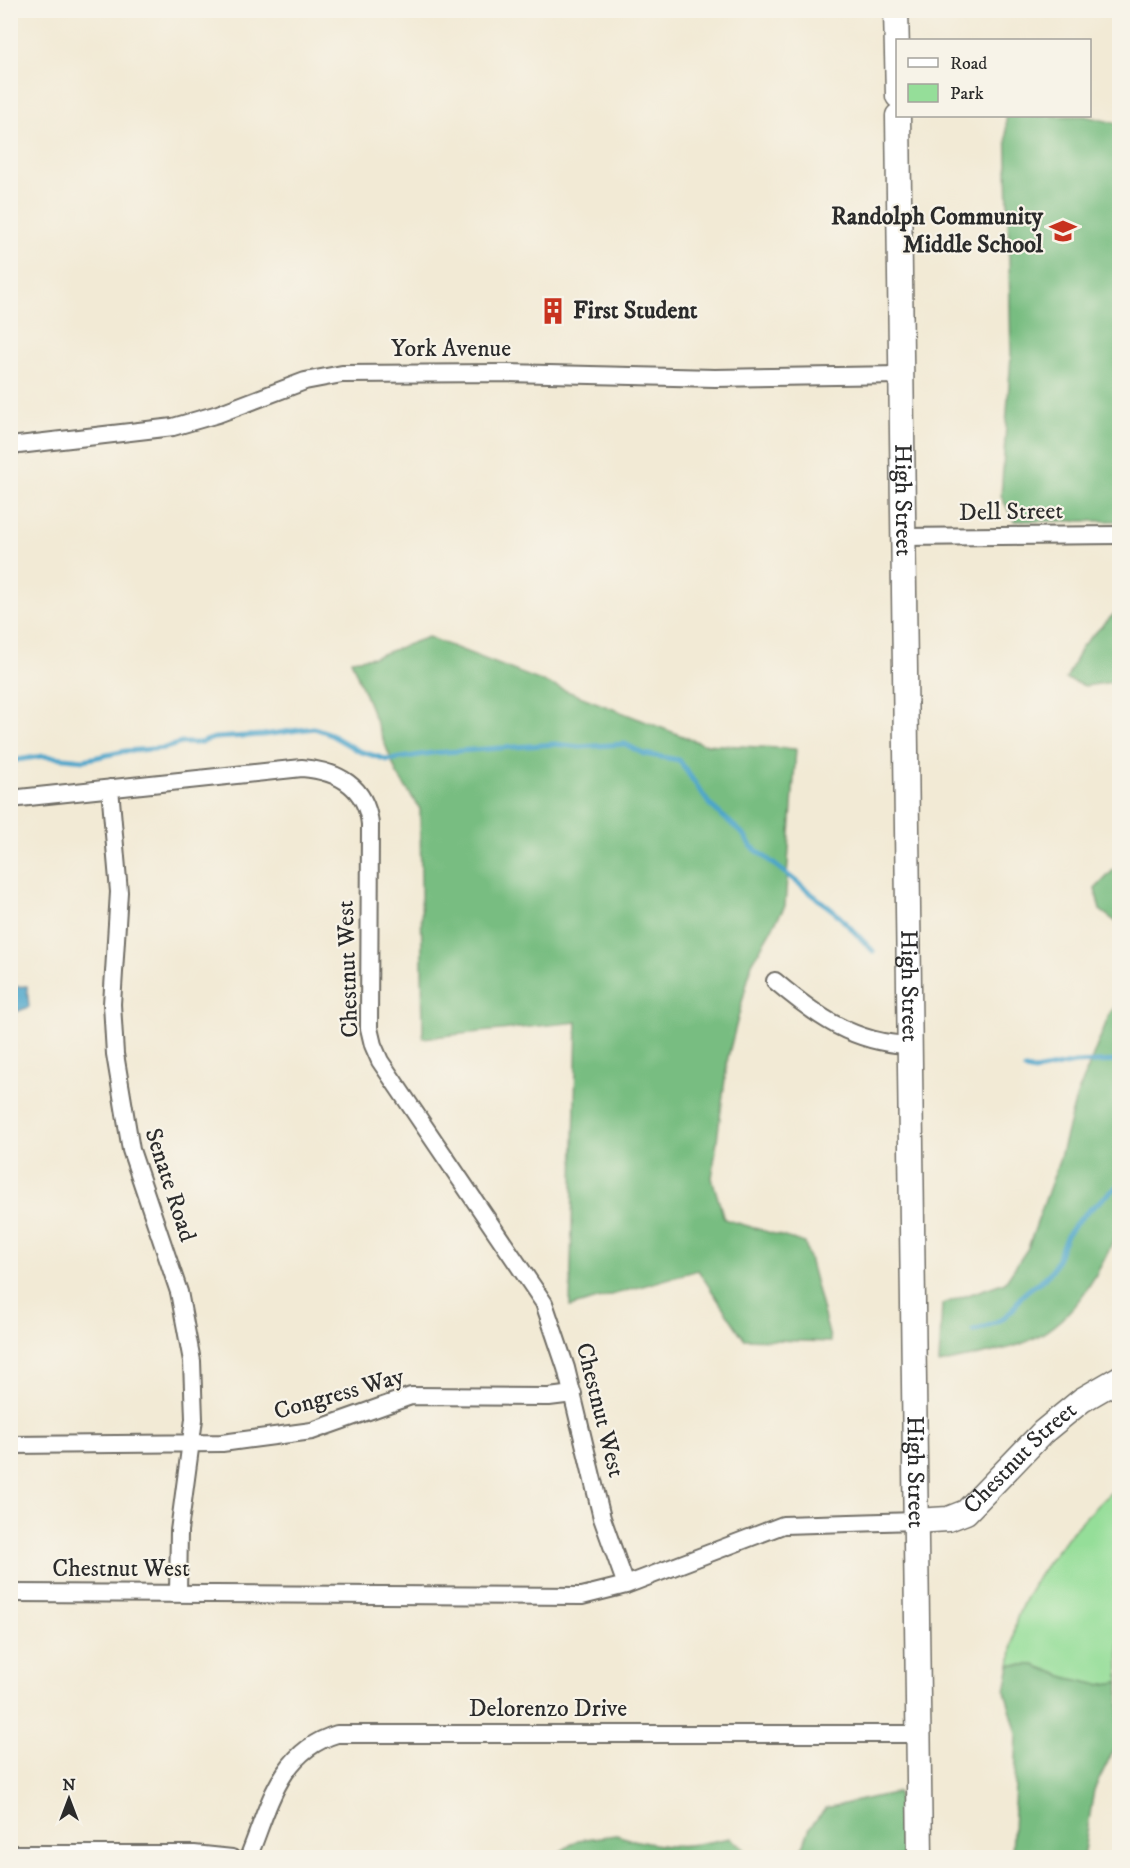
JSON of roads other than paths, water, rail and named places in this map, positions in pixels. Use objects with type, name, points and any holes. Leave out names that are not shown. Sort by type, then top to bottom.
[{"type":"main road","points":[[896,10],[896,39]]},
{"type":"main road","name":"High Street","points":[[898,117],[920,1857]]},
{"type":"main road","name":"Chestnut Street","points":[[916,1521],[948,1519],[966,1512],[1043,1432],[1082,1400],[1119,1378]]},
{"type":"street","name":"York Avenue","points":[[10,446],[180,425],[298,383],[342,374],[486,372],[715,378],[901,375]]},
{"type":"street","name":"Dell Street","points":[[902,537],[1119,535]]},
{"type":"street","name":"Chestnut West","points":[[10,799],[302,768],[331,774],[358,790],[367,805],[370,824],[369,1028],[373,1045],[380,1061],[543,1303],[559,1343],[573,1394],[602,1518],[626,1585]]},
{"type":"street","name":"Senate Road","points":[[110,788],[119,880],[112,1004],[115,1054],[135,1165],[175,1276],[188,1327],[194,1407],[179,1531],[178,1593]]},
{"type":"street","points":[[776,981],[808,1009],[846,1032],[879,1042],[909,1045]]},
{"type":"street","name":"Congress Way","points":[[10,1445],[190,1445],[298,1434],[411,1396],[573,1394]]},
{"type":"street","name":"Chestnut West","points":[[10,1593],[568,1597],[595,1594],[626,1585],[783,1525],[916,1521]]},
{"type":"street","name":"Delorenzo Drive","points":[[248,1857],[282,1776],[293,1759],[316,1741],[337,1734],[920,1734]]},
{"type":"street","points":[[10,1854],[194,1854],[232,1857]]},
{"type":"water","points":[[27,986],[29,1007],[11,1014],[11,987]]},
{"type":"waterway","points":[[10,761],[43,756],[84,760],[126,751],[165,748],[181,743],[199,743],[214,738],[263,735],[314,728],[326,732],[359,751],[388,760],[432,753],[555,744],[580,747],[625,744],[644,754],[679,760],[710,805],[743,834],[751,846],[836,913],[873,951]]},
{"type":"waterway","points":[[1025,1069],[1035,1071],[1075,1063],[1120,1061]]},
{"type":"waterway","points":[[973,1331],[1005,1317],[1025,1293],[1049,1274],[1072,1228],[1120,1184]]},
{"type":"place","name":"Randolph Community Middle School","points":[[1063,231]]},
{"type":"place","name":"First Student","points":[[553,311]]}]
